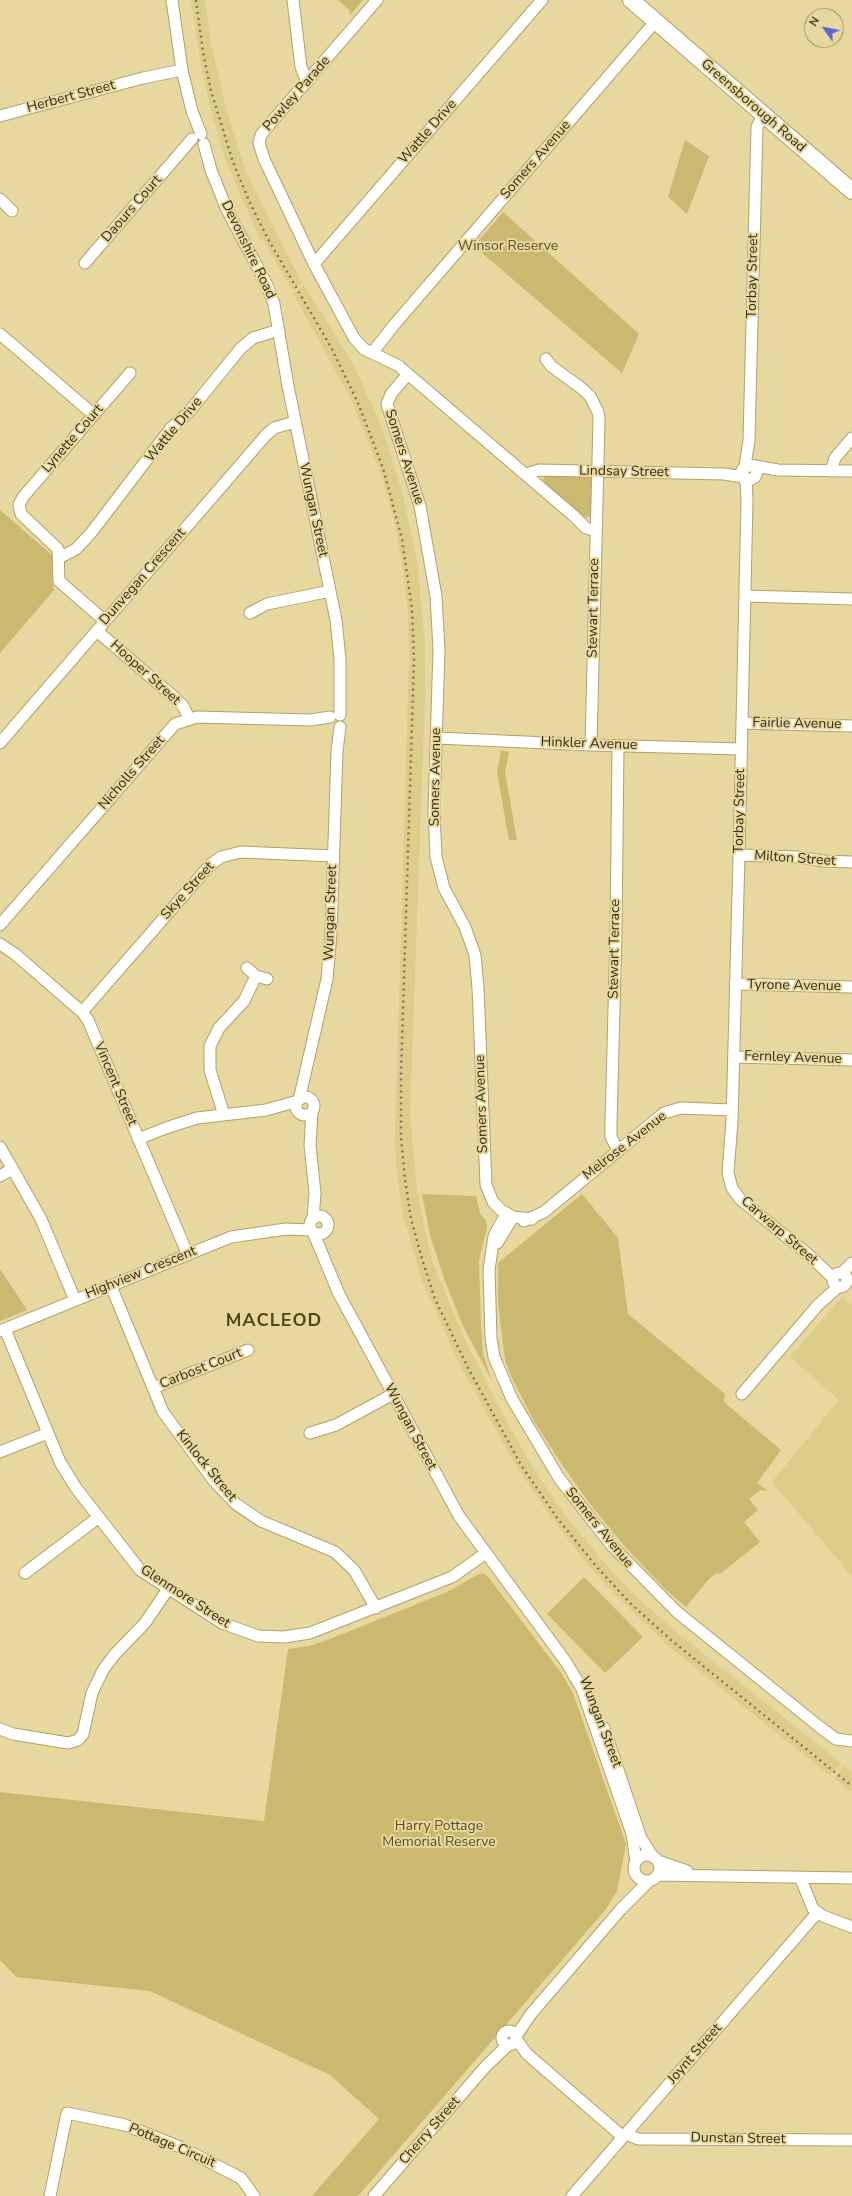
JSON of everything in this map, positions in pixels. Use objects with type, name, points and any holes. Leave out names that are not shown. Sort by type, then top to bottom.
[{"type":"highway","points":[[625,0],[655,22]]},
{"type":"highway","points":[[631,0],[655,22]]},
{"type":"highway","name":"Greensborough Road","points":[[655,22],[763,115],[850,186]]},
{"type":"street","name":"Devonshire Road","points":[[172,0],[182,67],[197,141],[237,230],[269,290],[274,304],[279,330]]},
{"type":"street","points":[[293,0],[301,52],[301,67],[307,82]]},
{"type":"street","name":"Powley Parade","points":[[314,264],[264,160],[258,143],[269,125],[377,0]]},
{"type":"street","name":"Wattle Drive","points":[[314,264],[542,0]]},
{"type":"street","name":"Somers Avenue","points":[[374,350],[655,22]]},
{"type":"street","points":[[301,52],[315,72]]},
{"type":"street","name":"Herbert Street","points":[[0,116],[182,67]]},
{"type":"street","name":"Torbay Street","points":[[733,1179],[732,1110],[757,127],[763,115]]},
{"type":"street","name":"Daours Court","points":[[85,263],[179,154],[197,141]]},
{"type":"street","points":[[0,199],[12,211]]},
{"type":"street","points":[[314,264],[358,344],[374,350],[399,366],[574,516],[596,527]]},
{"type":"street","name":"Wattle Drive","points":[[59,558],[76,549],[91,533],[171,428],[188,413],[242,348],[253,338],[279,330]]},
{"type":"street","name":"Wungan Street","points":[[279,330],[295,422],[330,591],[338,638],[339,690],[334,721],[337,751],[327,979],[324,1001],[306,1071],[302,1107],[310,1144],[315,1194],[315,1226],[326,1264],[339,1294],[459,1516],[566,1662],[582,1689],[632,1834],[636,1861]]},
{"type":"street","points":[[0,334],[94,415]]},
{"type":"street","name":"Stewart Terrace","points":[[546,359],[551,366],[580,387],[595,403],[599,419],[591,745]]},
{"type":"street","name":"Lynette Court","points":[[59,558],[56,546],[25,518],[19,508],[23,497],[130,373]]},
{"type":"street","name":"Somers Avenue","points":[[408,374],[391,394],[387,404],[420,506],[433,573],[439,641],[434,812],[436,857],[444,888],[472,941],[477,970],[486,1184],[493,1202],[508,1218],[492,1250],[489,1270],[491,1338],[494,1358],[503,1382],[566,1489],[613,1548],[677,1612],[830,1734],[840,1740],[852,1741]]},
{"type":"street","name":"Dunvegan Crescent","points":[[0,743],[266,435],[274,428],[295,422]]},
{"type":"street","points":[[831,471],[835,458],[852,438]]},
{"type":"street","name":"Lindsay Street","points":[[526,474],[528,472],[539,470],[724,474],[778,470],[852,472]]},
{"type":"street","name":"Hooper Street","points":[[59,558],[57,576],[59,581],[105,621]]},
{"type":"street","points":[[250,613],[268,604],[330,591]]},
{"type":"street","points":[[745,596],[852,599]]},
{"type":"street","name":"Hooper Street","points":[[97,631],[175,698],[183,706],[189,718]]},
{"type":"street","name":"Nicholls Street","points":[[0,925],[175,724],[189,718],[209,716],[334,721]]},
{"type":"street","name":"Fairlie Avenue","points":[[742,723],[852,726]]},
{"type":"street","name":"Hinkler Avenue","points":[[437,738],[618,746],[741,749]]},
{"type":"street","name":"Stewart Terrace","points":[[618,746],[616,934],[611,1124],[611,1137],[618,1150]]},
{"type":"street","name":"Skye Street","points":[[82,1012],[210,866],[221,857],[241,852],[333,856]]},
{"type":"street","name":"Milton Street","points":[[739,855],[794,857],[823,861],[852,862]]},
{"type":"street","name":"Vincent Street","points":[[0,944],[11,951],[82,1012],[90,1025],[188,1255]]},
{"type":"street","points":[[247,968],[256,976],[267,979]]},
{"type":"street","points":[[224,1115],[210,1070],[210,1046],[219,1028],[244,1001],[256,976]]},
{"type":"street","name":"Tyrone Avenue","points":[[735,984],[852,987]]},
{"type":"street","name":"Fernley Avenue","points":[[734,1057],[852,1060]]},
{"type":"street","name":"Wungan Street","points":[[302,1107],[307,1098],[312,1100],[306,1071]]},
{"type":"street","points":[[138,1139],[184,1121],[266,1110],[302,1107]]},
{"type":"street","name":"Melrose Avenue","points":[[508,1218],[532,1219],[544,1212],[660,1116],[670,1110],[681,1108],[732,1110]]},
{"type":"street","points":[[0,1148],[41,1219],[75,1300]]},
{"type":"street","points":[[0,1176],[12,1169]]},
{"type":"street","name":"Carwarp Street","points":[[733,1179],[748,1197],[842,1279],[852,1293]]},
{"type":"street","name":"Wungan Street","points":[[315,1194],[324,1218]]},
{"type":"street","name":"Highview Crescent","points":[[2,1330],[238,1234],[315,1226],[317,1216],[324,1218]]},
{"type":"street","points":[[742,1394],[842,1279],[852,1263]]},
{"type":"street","name":"Kinlock Street","points":[[111,1286],[153,1388],[170,1422],[225,1494],[260,1521],[335,1552],[354,1570],[376,1608]]},
{"type":"street","name":"Glenmore Street","points":[[2,1330],[66,1473],[132,1562],[168,1589],[222,1623],[258,1636],[284,1637],[310,1633],[452,1577],[486,1553]]},
{"type":"street","name":"Carbost Court","points":[[153,1388],[248,1350]]},
{"type":"street","points":[[310,1433],[336,1425],[393,1394]]},
{"type":"street","points":[[0,1452],[48,1433]]},
{"type":"street","points":[[25,1573],[99,1517]]},
{"type":"street","name":"Wungan Street","points":[[508,1583],[524,1597],[541,1618],[570,1656],[587,1684],[641,1838],[655,1859]]},
{"type":"street","points":[[0,1729],[12,1734],[68,1743],[78,1740],[83,1734],[92,1693],[103,1670],[115,1654],[145,1623],[168,1589]]},
{"type":"street","points":[[830,1734],[852,1736]]},
{"type":"street","points":[[708,1876],[678,1869],[655,1859],[642,1856],[636,1861],[635,1874],[641,1879],[708,1876],[852,1878]]},
{"type":"street","points":[[653,1878],[659,1868],[655,1859]]},
{"type":"street","name":"Cherry Street","points":[[621,1909],[633,1886],[635,1874]]},
{"type":"street","points":[[800,1877],[811,1906],[817,1913],[852,1928]]},
{"type":"street","name":"Cherry Street","points":[[374,2196],[621,1909],[653,1878]]},
{"type":"street","name":"Joynt Street","points":[[572,2196],[817,1913]]},
{"type":"street","name":"Dunstan Street","points":[[510,2039],[624,2136],[638,2138],[852,2140]]},
{"type":"street","name":"Pottage Circuit","points":[[50,2196],[67,2113],[124,2125],[180,2147],[241,2178],[254,2196]]},
{"type":"shaded area","points":[[191,0],[205,0],[210,39],[226,108],[245,169],[302,283],[292,290],[264,241],[260,239],[225,159],[213,118],[202,71]]},
{"type":"shaded area","points":[[304,285],[353,364],[382,427],[403,496],[417,560],[425,646],[425,695],[410,1115],[417,1190],[433,1263],[465,1340],[501,1411],[534,1470],[564,1514],[601,1559],[632,1593],[681,1636],[841,1763],[830,1776],[666,1644],[606,1585],[584,1560],[546,1510],[512,1459],[459,1363],[422,1281],[403,1215],[396,1166],[395,1138],[409,659],[408,614],[403,569],[396,528],[382,476],[351,399],[293,293]]},
{"type":"shaded area","points":[[842,1297],[852,1305],[852,1576],[772,1482],[839,1400],[790,1357]]},
{"type":"shaded area","points":[[844,1766],[852,1772],[851,1792],[834,1778]]},
{"type":"green space","points":[[338,0],[363,0],[350,15],[349,10]]},
{"type":"green space","points":[[685,140],[709,156],[687,214],[668,197]]},
{"type":"green space","name":"Winsor Reserve","points":[[503,212],[639,334],[622,373],[474,246]]},
{"type":"green space","points":[[544,475],[588,476],[593,483],[591,516],[583,518],[543,484]]},
{"type":"green space","points":[[0,510],[52,555],[52,580],[54,590],[0,653]]},
{"type":"green space","points":[[501,750],[509,752],[505,772],[517,840],[509,840],[497,772]]},
{"type":"green space","points":[[422,1194],[476,1196],[480,1213],[486,1221],[487,1227],[479,1260],[481,1326],[483,1354],[492,1381],[463,1326],[445,1281],[430,1235]]},
{"type":"green space","points":[[582,1194],[618,1238],[628,1314],[725,1394],[724,1402],[781,1450],[757,1483],[768,1491],[760,1490],[749,1499],[758,1510],[744,1522],[760,1542],[720,1574],[716,1573],[709,1579],[686,1607],[664,1588],[622,1543],[590,1504],[534,1421],[511,1376],[505,1360],[498,1302],[498,1263]]},
{"type":"green space","points":[[0,1269],[27,1310],[0,1321]]},
{"type":"green space","name":"Harry Pottage Memorial Reserve","points":[[479,1574],[484,1574],[489,1578],[562,1674],[573,1693],[626,1844],[617,1891],[606,1909],[358,2196],[312,2196],[379,2119],[330,2075],[150,1991],[16,1977],[0,1960],[0,1792],[264,1821],[288,1649],[309,1646],[330,1639],[447,1592]]},
{"type":"green space","points":[[584,1577],[643,1637],[605,1673],[547,1614]]},
{"type":"railway","points":[[196,0],[203,52],[211,91],[233,162],[249,201],[268,239],[332,349],[358,403],[383,468],[402,539],[412,609],[414,660],[401,1073],[401,1138],[411,1219],[435,1299],[467,1366],[521,1465],[558,1519],[596,1566],[630,1603],[671,1640],[852,1786]]},
{"type":"district","name":"MACLEOD","points":[[274,1322]]}]
